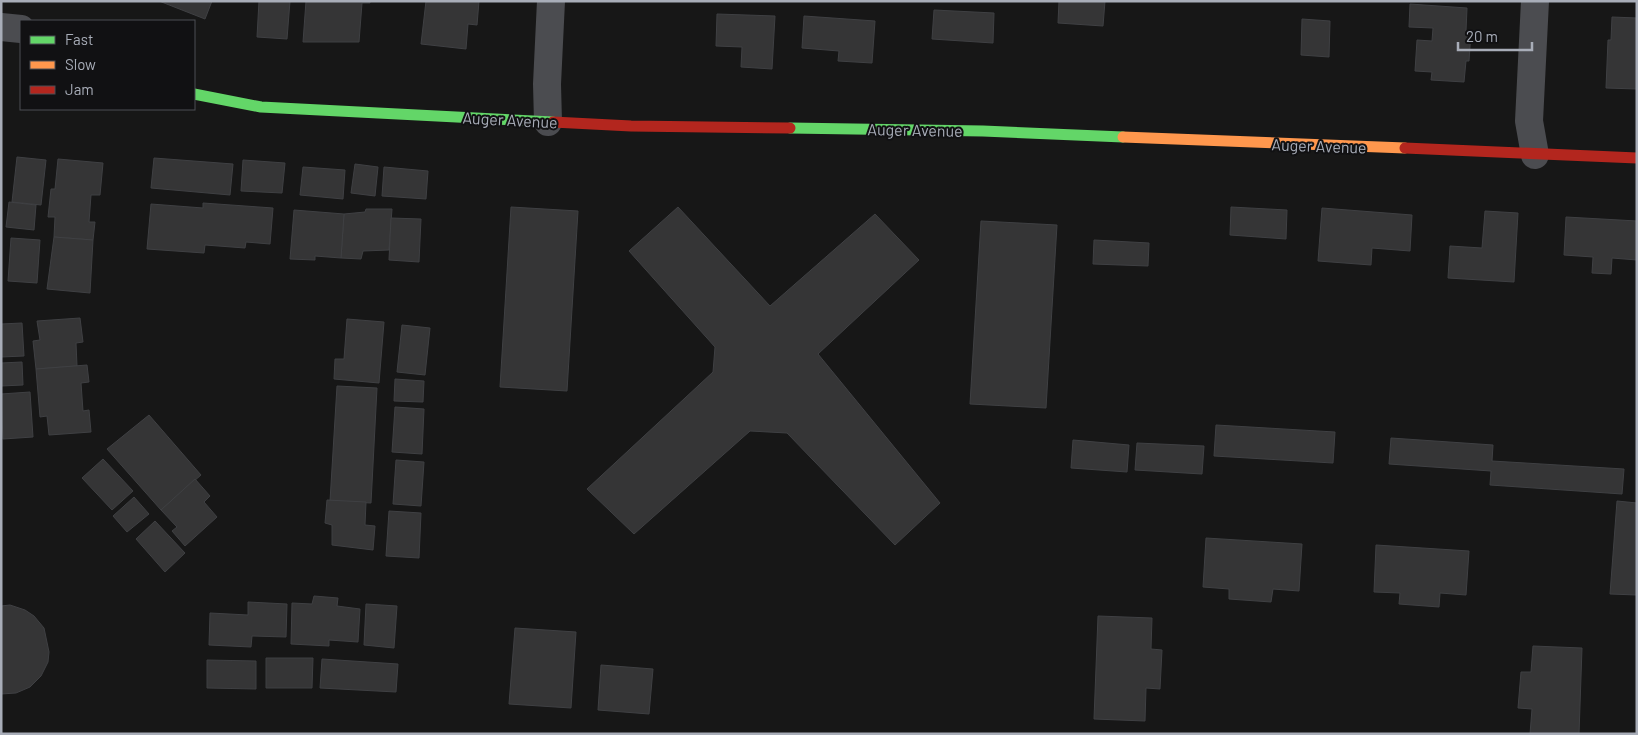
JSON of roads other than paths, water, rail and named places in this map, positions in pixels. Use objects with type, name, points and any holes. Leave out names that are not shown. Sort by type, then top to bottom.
[{"type":"street","points":[[548,122],[547,84],[552,1]]},
{"type":"street","points":[[1535,155],[1529,121],[1536,1]]},
{"type":"street","points":[[1,26],[20,30]]},
{"type":"street","name":"Auger Avenue","points":[[195,94],[261,107],[631,126],[983,131],[1637,158]]}]
